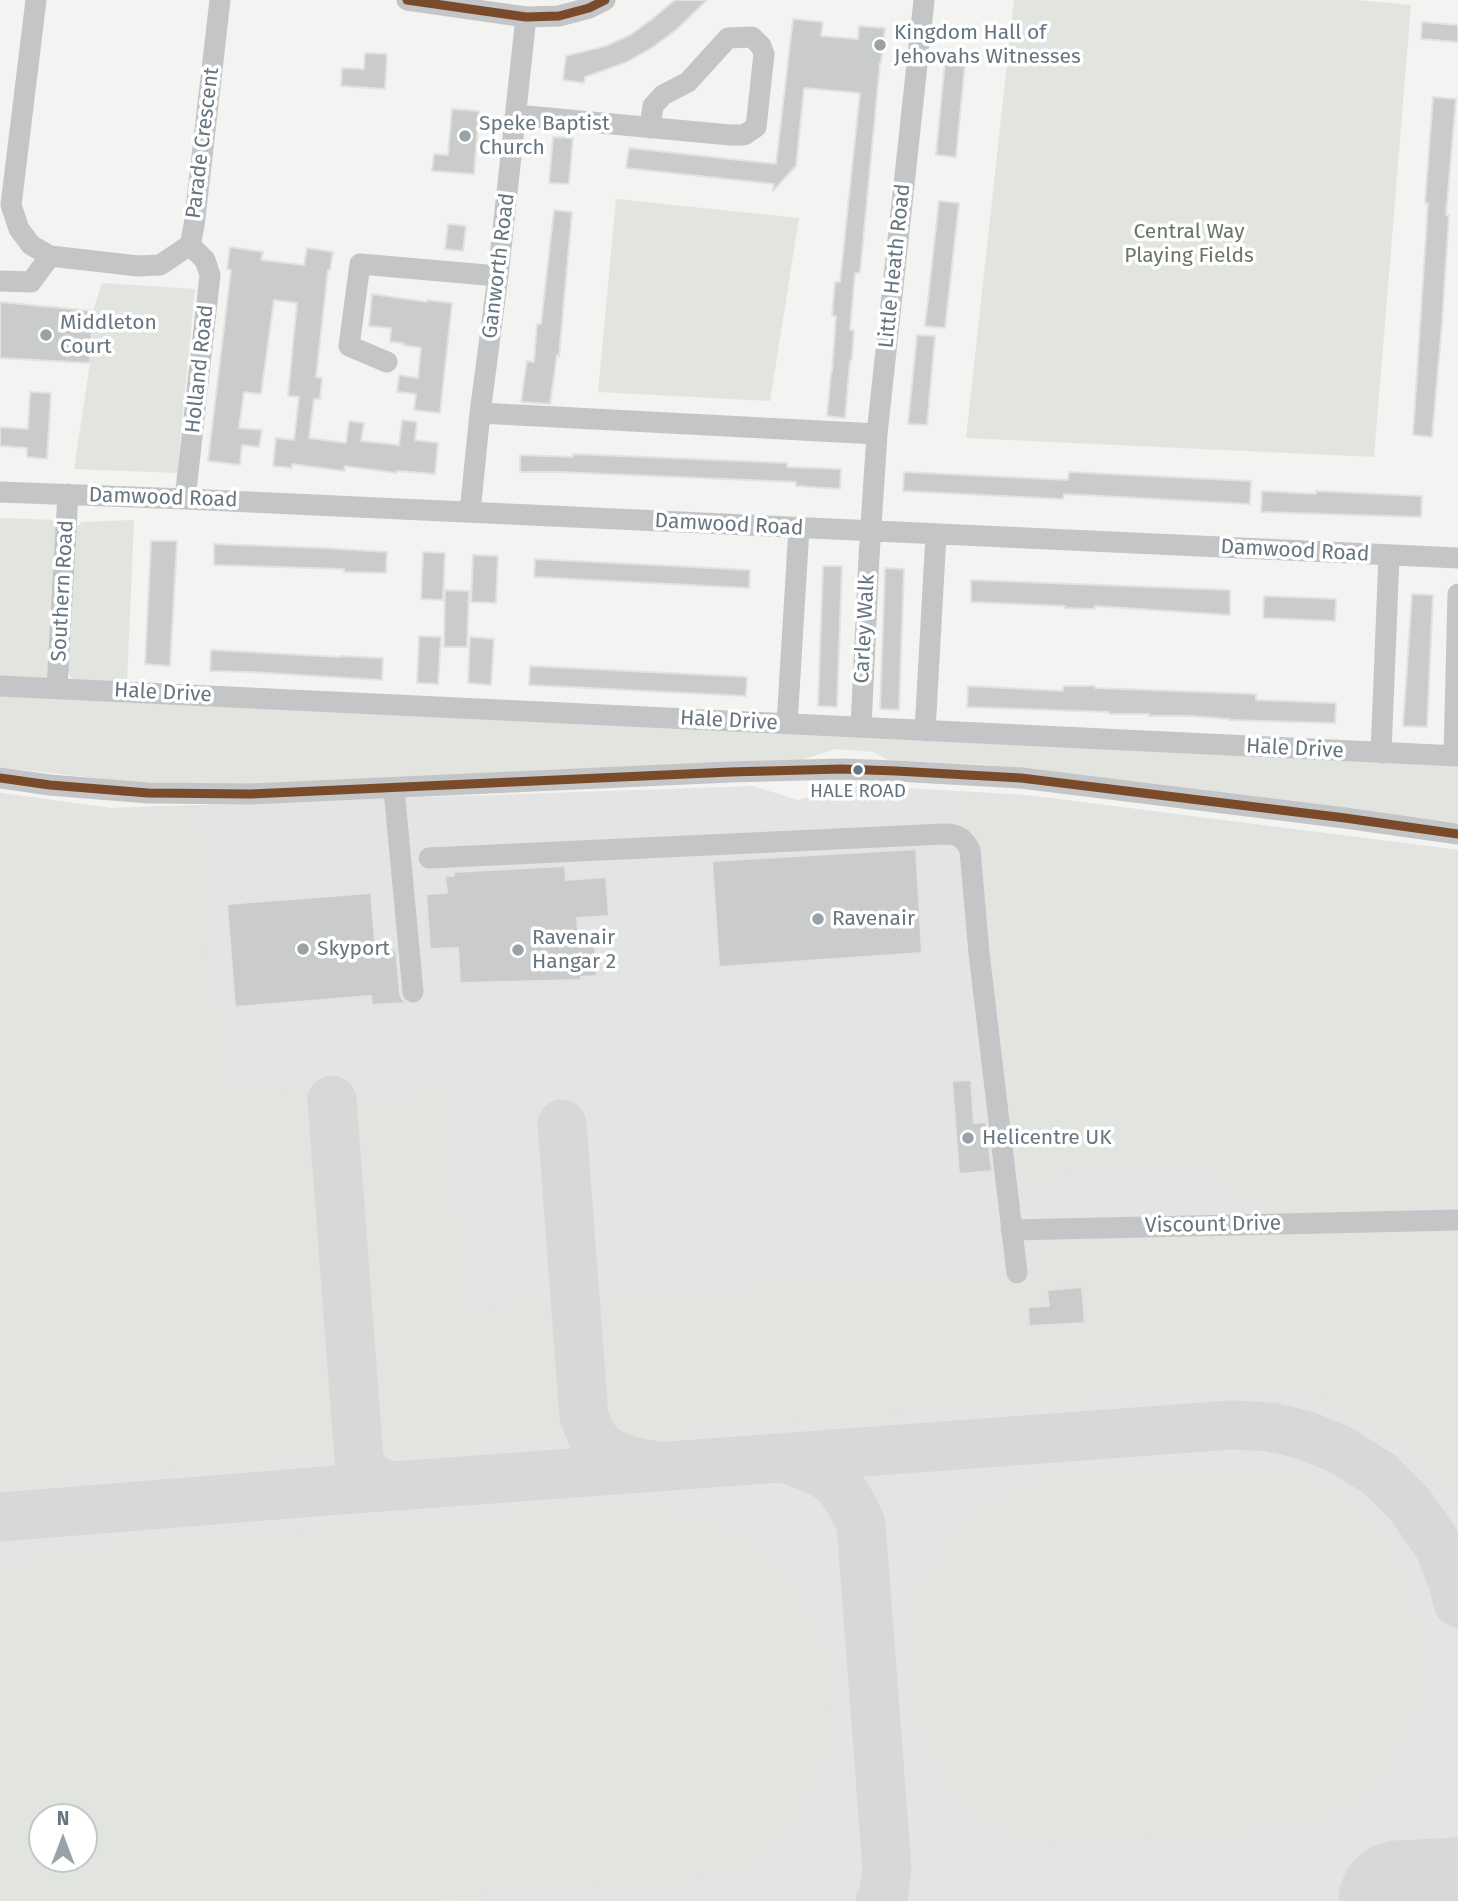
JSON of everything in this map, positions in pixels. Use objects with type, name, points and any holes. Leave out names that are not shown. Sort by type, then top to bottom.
[{"type":"street","points":[[0,281],[31,282],[50,257],[31,245],[19,229],[11,205],[36,0]]},
{"type":"street","name":"Parade Crescent","points":[[50,257],[138,266],[160,265],[190,246],[220,0]]},
{"type":"street","points":[[407,0],[526,17],[559,16],[606,0]]},
{"type":"street","name":"Little Heath Road","points":[[870,531],[877,434],[924,0]]},
{"type":"street","name":"Ganworth Road","points":[[470,512],[480,413],[499,276],[526,17]]},
{"type":"street","points":[[516,115],[650,128],[744,135],[756,127],[764,54],[761,46],[752,37],[728,38],[688,82],[663,95],[653,106],[650,128]]},
{"type":"street","name":"Holland Road","points":[[185,499],[210,275],[205,260],[190,246]]},
{"type":"street","points":[[387,362],[349,346],[360,264],[499,276]]},
{"type":"street","points":[[480,413],[877,434]]},
{"type":"street","name":"Damwood Road","points":[[0,492],[1458,558]]},
{"type":"street","name":"Southern Road","points":[[57,688],[68,494]]},
{"type":"street","points":[[787,723],[799,528]]},
{"type":"street","name":"Carley Walk","points":[[861,727],[870,531]]},
{"type":"street","points":[[925,731],[936,535]]},
{"type":"street","points":[[1381,753],[1389,556]]},
{"type":"street","points":[[1456,756],[1458,594]]},
{"type":"street","name":"Hale Drive","points":[[0,686],[1456,756]]},
{"type":"street","points":[[0,778],[148,793],[251,794],[730,772],[841,769],[896,771],[1021,778],[1458,834]]},
{"type":"street","points":[[394,789],[413,992]]},
{"type":"street","points":[[429,858],[944,834],[962,837],[970,850],[979,953],[1017,1273]]},
{"type":"street","name":"Viscount Drive","points":[[1011,1230],[1458,1220]]},
{"type":"shaded area","points":[[856,785],[1026,795],[1458,850],[1458,1901],[0,1901],[0,793],[111,808],[753,786],[798,800]]},
{"type":"green space","name":"Central Way Playing Fields","points":[[1014,0],[1356,0],[1411,5],[1374,457],[966,438]]},
{"type":"green space","points":[[616,199],[799,218],[770,401],[598,392]]},
{"type":"green space","points":[[102,283],[195,289],[177,473],[74,469],[90,363],[93,311]]},
{"type":"green space","points":[[0,518],[57,520],[52,674],[40,680],[0,678]]},
{"type":"green space","points":[[134,520],[127,683],[76,682],[67,673],[75,529],[82,522]]},
{"type":"green space","points":[[0,696],[1458,766],[1458,823],[990,765],[888,760],[873,752],[836,749],[791,763],[245,787],[137,783],[0,767]]},
{"type":"green space","points":[[952,791],[1026,795],[1458,850],[1458,1213],[1280,1212],[1245,1201],[1234,1193],[1222,1177],[1205,1169],[1013,1177],[986,929],[980,847],[970,829],[952,820]]},
{"type":"green space","points":[[0,793],[111,808],[199,805],[211,1007],[219,1008],[219,1013],[223,1013],[229,1092],[318,1086],[337,1374],[335,1431],[328,1460],[0,1485]]},
{"type":"green space","points":[[422,1086],[448,1094],[463,1306],[548,1301],[556,1308],[563,1327],[568,1373],[567,1418],[559,1432],[537,1443],[387,1456],[374,1425],[367,1386],[345,1099],[422,1094]]},
{"type":"green space","points":[[1458,1228],[1458,1506],[1443,1482],[1394,1440],[1321,1400],[1233,1387],[632,1437],[616,1428],[602,1414],[594,1383],[593,1322],[598,1311],[612,1296],[969,1272],[972,1288],[1046,1280],[1045,1242],[1056,1234]]},
{"type":"green space","points":[[1254,1463],[1321,1480],[1373,1524],[1405,1574],[1423,1631],[1424,1687],[1401,1742],[1374,1784],[1323,1826],[1036,1849],[991,1828],[940,1777],[907,1691],[909,1610],[946,1543],[995,1497],[1054,1475]]},
{"type":"green space","points":[[614,1503],[675,1509],[731,1530],[787,1568],[815,1624],[829,1672],[833,1731],[815,1786],[780,1842],[722,1878],[418,1901],[0,1901],[0,1575],[32,1559],[87,1545]]},
{"type":"building","points":[[675,0],[707,0],[676,30],[627,62],[585,77],[584,83],[563,80],[566,56],[606,46],[630,35]]},
{"type":"building","points":[[793,19],[823,22],[821,36],[858,39],[859,26],[885,28],[860,273],[855,273],[850,330],[854,330],[852,360],[845,418],[827,416],[836,316],[832,316],[835,282],[840,282],[860,93],[804,88],[796,166],[773,191],[774,184],[626,168],[629,148],[776,164]]},
{"type":"building","points":[[1422,22],[1458,25],[1458,42],[1421,39]]},
{"type":"building","points":[[946,51],[966,53],[956,157],[936,155]]},
{"type":"building","points":[[365,53],[387,54],[385,89],[341,86],[342,68],[364,69]]},
{"type":"building","points":[[1433,97],[1456,99],[1432,437],[1413,435]]},
{"type":"building","points":[[452,109],[479,111],[474,174],[432,171],[434,154],[448,155]]},
{"type":"building","points":[[553,137],[573,138],[569,184],[549,183]]},
{"type":"building","points":[[939,201],[959,203],[945,328],[925,326]]},
{"type":"building","points":[[554,210],[572,212],[559,356],[557,355],[550,404],[521,402],[527,361],[534,362],[537,324],[541,324]]},
{"type":"building","points":[[448,224],[466,226],[463,251],[445,249]]},
{"type":"building","points":[[230,247],[263,252],[261,260],[304,265],[307,248],[333,252],[328,270],[316,377],[322,378],[320,399],[314,399],[309,438],[346,443],[349,421],[364,423],[361,441],[399,445],[402,420],[417,422],[415,440],[438,443],[435,474],[396,473],[345,466],[344,471],[292,464],[292,468],[273,466],[276,438],[294,440],[299,397],[288,396],[297,303],[274,300],[261,394],[244,392],[239,428],[262,430],[259,447],[242,445],[240,465],[208,461],[231,270],[227,269]]},
{"type":"building","points":[[372,294],[452,303],[440,413],[414,410],[416,394],[397,392],[399,375],[418,378],[421,348],[390,342],[391,328],[369,326]]},
{"type":"building","name":"Middleton Court","points":[[0,302],[93,311],[90,363],[0,358]]},
{"type":"building","points":[[917,335],[935,336],[927,425],[908,424]]},
{"type":"building","points":[[30,392],[51,393],[47,459],[27,457],[27,448],[0,446],[0,427],[28,429]]},
{"type":"building","points":[[573,454],[788,463],[787,467],[841,469],[840,489],[796,486],[796,482],[520,472],[520,455],[573,457]]},
{"type":"building","points":[[904,472],[1068,480],[1069,472],[1251,481],[1250,504],[1064,494],[1063,499],[903,491]]},
{"type":"building","points":[[1262,491],[1422,496],[1421,517],[1261,512]]},
{"type":"building","points":[[151,541],[177,541],[170,666],[145,664]]},
{"type":"building","points":[[214,544],[387,552],[386,573],[214,565]]},
{"type":"building","points":[[423,552],[445,553],[443,600],[421,599]]},
{"type":"building","points":[[473,555],[498,556],[496,603],[471,602]]},
{"type":"building","points":[[535,559],[750,570],[749,588],[534,577]]},
{"type":"building","points":[[823,566],[842,566],[837,707],[818,706]]},
{"type":"building","points":[[885,568],[904,569],[899,710],[880,709]]},
{"type":"building","points":[[971,580],[1230,590],[1230,615],[1095,606],[1095,609],[971,602]]},
{"type":"building","points":[[445,590],[469,591],[467,647],[444,647]]},
{"type":"building","points":[[1412,594],[1433,595],[1427,727],[1403,726]]},
{"type":"building","points":[[1264,596],[1336,599],[1335,621],[1263,618]]},
{"type":"building","points":[[419,636],[441,637],[438,684],[417,683]]},
{"type":"building","points":[[470,637],[494,639],[491,685],[468,683]]},
{"type":"building","points":[[211,650],[383,658],[382,680],[210,671]]},
{"type":"building","points":[[530,666],[747,677],[746,696],[529,685]]},
{"type":"building","points":[[968,686],[1063,691],[1063,686],[1095,686],[1256,694],[1256,700],[1336,703],[1335,723],[967,707]]},
{"type":"building","name":"Ravenair","points":[[916,849],[922,953],[719,967],[712,861]]},
{"type":"building","name":"Ravenair Hangar 2","points":[[565,866],[566,880],[606,877],[609,916],[577,918],[579,947],[595,946],[597,976],[581,977],[581,980],[460,983],[458,948],[430,949],[426,894],[447,893],[445,876],[454,876],[454,872]]},
{"type":"building","name":"Skyport","points":[[371,893],[376,952],[396,950],[400,993],[406,1003],[372,1005],[371,996],[235,1007],[227,904]]},
{"type":"building","points":[[971,1080],[974,1123],[986,1122],[992,1171],[959,1174],[952,1081]]},
{"type":"building","points":[[1082,1287],[1085,1323],[1029,1326],[1028,1307],[1049,1306],[1047,1290]]},
{"type":"taxiway","points":[[332,1100],[359,1460],[367,1473],[377,1481],[404,1486]]},
{"type":"taxiway","points":[[562,1124],[584,1417],[598,1444],[612,1454],[652,1465]]},
{"type":"taxiway","points":[[0,1517],[1232,1425],[1270,1427],[1305,1435],[1339,1449],[1379,1474],[1411,1506],[1439,1547],[1458,1603]]},
{"type":"taxiway","points":[[785,1459],[833,1480],[847,1498],[861,1524],[887,1869],[884,1893],[880,1901]]},
{"type":"taxiway","points":[[1394,1901],[1413,1899],[1437,1891],[1458,1873]]},
{"type":"runway","points":[[1399,1901],[1458,1898]]},
{"type":"transit line","points":[[407,0],[526,17],[559,16],[589,8],[605,0]]},
{"type":"transit line","points":[[0,778],[148,793],[251,794],[730,772],[841,769],[896,771],[1021,778],[1458,834]]},
{"type":"place","name":"Kingdom Hall of Jehovahs Witnesses","points":[[880,45]]},
{"type":"place","name":"Speke Baptist Church","points":[[465,136]]},
{"type":"place","name":"Middleton Court","points":[[46,335]]},
{"type":"place","name":"HALE ROAD","points":[[858,770]]},
{"type":"place","name":"Ravenair","points":[[818,919]]},
{"type":"place","name":"Skyport","points":[[303,949]]},
{"type":"place","name":"Ravenair Hangar 2","points":[[518,950]]},
{"type":"place","name":"Helicentre UK","points":[[968,1138]]}]
